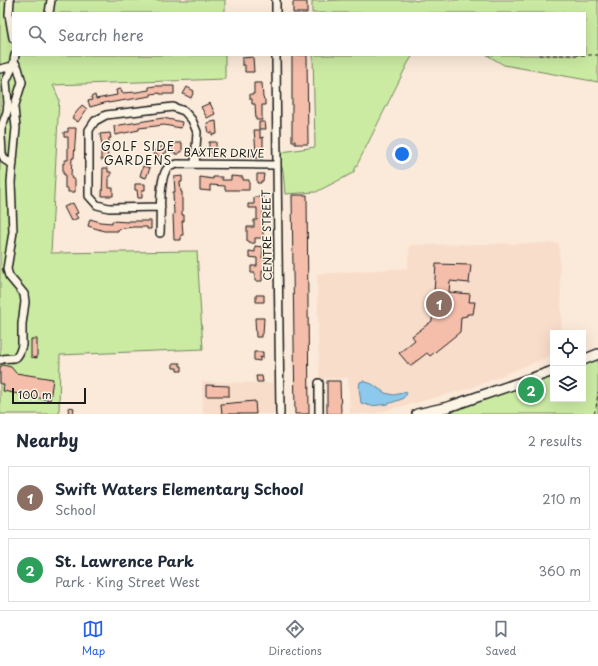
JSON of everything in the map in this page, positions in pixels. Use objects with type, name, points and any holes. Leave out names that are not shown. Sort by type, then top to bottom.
[{"type":"main road","points":[[586,359],[598,354]]},
{"type":"main road","points":[[416,414],[451,406],[550,372]]},
{"type":"street","points":[[10,0],[9,15],[12,32]]},
{"type":"street","points":[[50,0],[50,12]]},
{"type":"street","points":[[276,0],[276,12]]},
{"type":"street","name":"CENTRE STREET","points":[[276,56],[276,165],[280,414]]},
{"type":"street","points":[[0,69],[15,59]]},
{"type":"street","points":[[13,164],[5,160],[2,154],[1,129],[8,103],[6,81],[15,59]]},
{"type":"street","points":[[0,360],[13,359],[18,356],[21,351],[25,302],[24,294],[9,276],[7,269],[13,232],[11,182],[16,128],[14,108],[22,82],[15,59]]},
{"type":"street","points":[[161,207],[109,208],[97,205],[89,196],[90,130],[96,121],[106,116],[146,109],[173,107],[184,111],[192,120],[197,132],[195,164]]},
{"type":"street","name":"BAXTER DRIVE","points":[[160,233],[161,187],[163,176],[168,168],[177,164],[276,165]]},
{"type":"street","points":[[319,384],[319,414]]},
{"type":"path","points":[[586,55],[598,55]]},
{"type":"path","points":[[594,414],[598,392]]},
{"type":"shaded area","points":[[559,243],[562,330],[550,330],[550,356],[471,388],[373,414],[350,414],[348,378],[319,379],[317,274],[407,268],[410,245]]},
{"type":"shaded area","points":[[202,382],[274,383],[274,414],[203,414]]},
{"type":"green space","points":[[0,0],[225,0],[225,12],[12,12],[12,56],[225,56],[225,79],[53,85],[59,99],[51,253],[197,251],[203,349],[60,355],[59,414],[0,414]]},
{"type":"green space","points":[[598,0],[598,82],[504,65],[489,56],[586,56],[586,12],[312,12],[312,1]]},
{"type":"green space","points":[[313,56],[412,56],[353,173],[316,192],[285,194],[283,171],[280,161],[282,152],[315,147]]},
{"type":"green space","points":[[598,357],[598,414],[454,414],[454,411],[550,374],[550,402],[586,402],[586,361]]},
{"type":"water","points":[[363,381],[372,384],[385,393],[394,395],[406,392],[407,394],[402,399],[388,404],[371,406],[361,403],[359,388],[360,382]]},
{"type":"building","points":[[293,2],[307,2],[307,12],[293,12]]},
{"type":"building","points":[[292,56],[307,56],[308,144],[295,144],[295,141],[292,141]]},
{"type":"building","points":[[253,57],[254,72],[245,72],[245,65],[242,65],[242,58]]},
{"type":"building","points":[[254,83],[262,83],[265,105],[262,105],[262,120],[256,120],[255,104],[252,104],[252,99],[250,99],[250,94],[254,94]]},
{"type":"building","points":[[174,86],[174,94],[151,94],[151,96],[108,102],[90,107],[88,101],[92,100],[91,97],[95,95],[96,99],[117,95],[116,90],[121,89],[122,93],[137,92],[149,90],[149,87]]},
{"type":"building","points":[[187,87],[194,91],[191,98],[183,94]]},
{"type":"building","points":[[210,103],[215,114],[207,118],[201,107]]},
{"type":"building","points":[[82,105],[87,109],[78,122],[72,118]]},
{"type":"building","points":[[163,118],[182,122],[181,128],[164,125],[139,128],[139,130],[115,135],[114,126]]},
{"type":"building","points":[[216,121],[217,134],[212,135],[212,132],[209,133],[207,123]]},
{"type":"building","points":[[259,122],[265,122],[266,129],[259,129]]},
{"type":"building","points":[[68,128],[76,128],[71,176],[72,179],[75,179],[75,192],[68,192],[68,188],[65,188],[65,174],[63,174],[63,163],[65,163],[65,160],[68,160],[68,137],[64,137],[64,132],[68,132]]},
{"type":"building","points":[[254,130],[260,130],[260,138],[263,137],[263,158],[255,158],[255,155],[244,156],[244,150],[256,151]]},
{"type":"building","points":[[110,133],[111,138],[109,138],[109,143],[107,144],[108,160],[101,160],[101,150],[103,150],[100,134]]},
{"type":"building","points":[[209,142],[216,142],[216,151],[219,151],[219,156],[212,157],[212,152],[209,152]]},
{"type":"building","points":[[172,143],[182,143],[182,152],[175,154],[175,152],[172,152]]},
{"type":"building","points":[[163,146],[167,152],[158,157],[157,154],[154,155],[152,152]]},
{"type":"building","points":[[143,166],[150,168],[146,178],[140,176]]},
{"type":"building","points":[[103,168],[108,168],[108,172],[111,172],[111,176],[109,176],[109,188],[113,188],[113,196],[102,196]]},
{"type":"building","points":[[257,174],[264,174],[263,181],[261,181],[261,183],[257,183]]},
{"type":"building","points":[[182,176],[182,182],[180,182],[182,192],[182,215],[184,215],[184,221],[182,221],[183,235],[181,235],[181,240],[174,240],[174,177]]},
{"type":"building","points":[[231,176],[243,177],[243,180],[249,180],[249,190],[225,190],[225,186],[210,185],[210,191],[200,190],[200,177],[213,179],[213,177],[222,177],[222,180],[231,180]]},
{"type":"building","points":[[135,184],[145,184],[145,190],[142,190],[142,198],[138,198],[137,190],[135,190]]},
{"type":"building","points":[[292,195],[307,195],[309,414],[295,414]]},
{"type":"building","points":[[254,197],[263,197],[263,238],[255,238],[255,243],[249,243],[249,241],[247,241],[247,227],[254,227],[254,220],[257,220],[257,208],[248,208],[248,204],[254,204]]},
{"type":"building","points":[[73,203],[78,213],[75,214],[78,218],[71,221],[64,207]]},
{"type":"building","points":[[90,219],[112,223],[112,221],[151,221],[151,229],[147,229],[147,227],[133,227],[118,229],[118,231],[104,231],[88,226]]},
{"type":"building","points":[[255,246],[263,247],[262,258],[266,258],[264,270],[262,270],[262,281],[255,281],[255,273],[251,273],[251,266],[257,266],[257,258],[249,257],[249,251],[255,252]]},
{"type":"building","points":[[436,264],[471,265],[469,283],[450,281],[449,292],[470,294],[469,302],[475,302],[473,314],[467,314],[467,316],[461,317],[460,332],[430,356],[427,353],[410,366],[399,353],[415,340],[412,336],[432,321]]},
{"type":"building","points":[[256,295],[264,295],[264,302],[256,302]]},
{"type":"building","points":[[255,318],[264,318],[263,334],[261,334],[261,337],[256,337]]},
{"type":"building","points":[[31,339],[37,339],[37,358],[31,357]]},
{"type":"building","points":[[254,352],[263,352],[263,358],[260,357],[260,361],[254,360]]},
{"type":"building","points":[[173,363],[180,363],[180,366],[182,366],[182,371],[177,371],[177,368],[173,368]]},
{"type":"building","points":[[3,365],[11,367],[16,373],[53,379],[50,400],[3,391],[4,385],[0,383],[0,367]]},
{"type":"building","points":[[256,376],[262,376],[263,382],[257,382]]},
{"type":"building","points":[[327,381],[340,381],[341,414],[327,414]]},
{"type":"building","points":[[206,385],[229,386],[229,396],[206,396]]},
{"type":"building","points":[[255,401],[256,414],[222,414],[221,404]]},
{"type":"building","points":[[69,407],[74,408],[73,414],[68,413]]},
{"type":"place","name":"Swift Waters Elementary School","points":[[439,304]]},
{"type":"place","name":"St. Lawrence Park","points":[[531,390]]},
{"type":"district","name":"GOLF SIDE GARDENS","points":[[138,154]]}]
